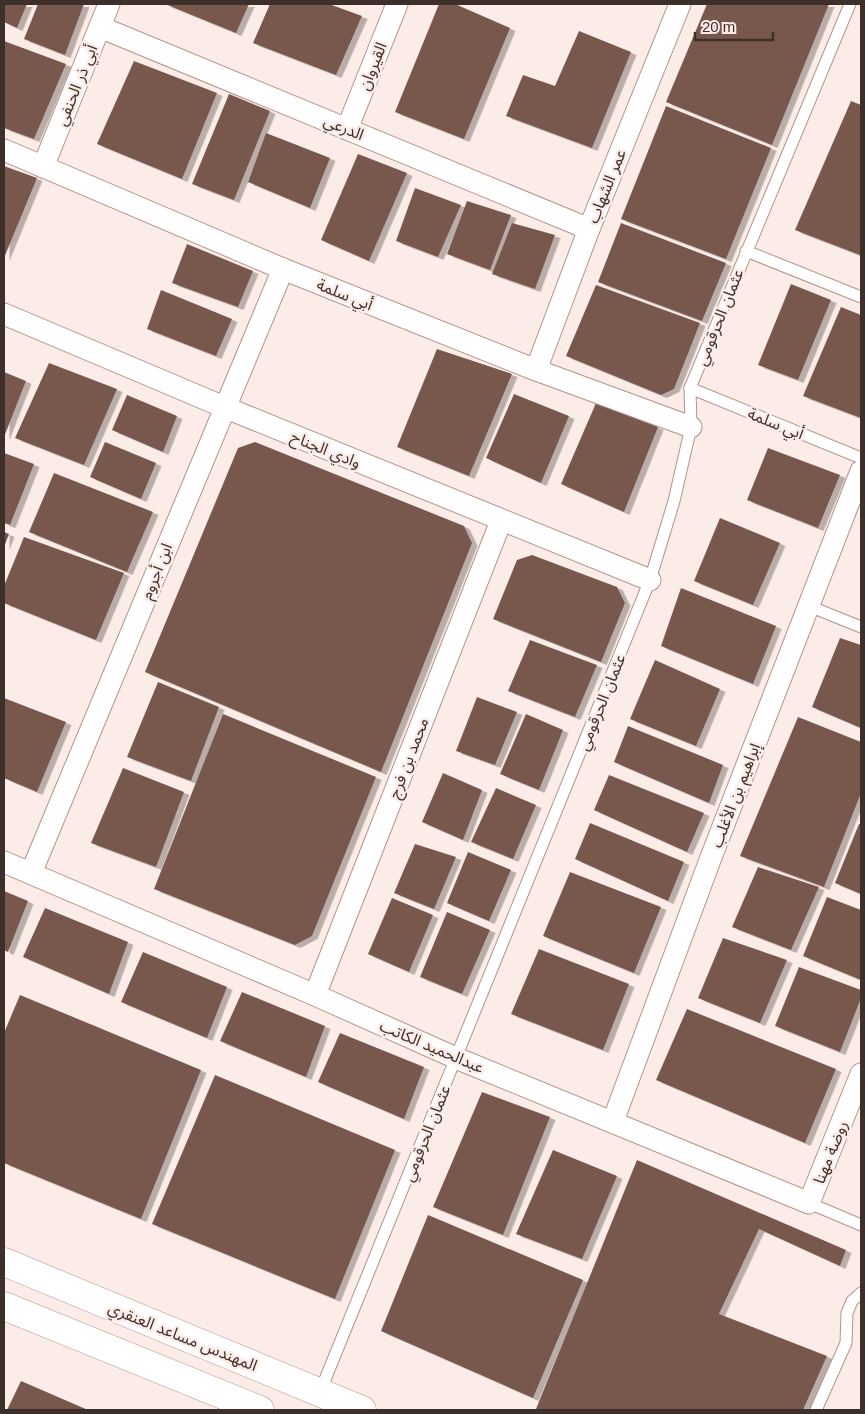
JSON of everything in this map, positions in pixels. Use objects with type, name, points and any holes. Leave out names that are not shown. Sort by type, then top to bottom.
[{"type":"street","name":"أبي ذر الحنفي","points":[[43,167],[109,4]]},
{"type":"street","name":"القيروان","points":[[347,129],[397,4]]},
{"type":"street","name":"عمر الشهاب","points":[[536,370],[589,229],[680,4]]},
{"type":"street","name":"الدرعي","points":[[100,27],[589,229]]},
{"type":"street","name":"أبي سلمة","points":[[4,150],[283,269],[536,370],[691,427]]},
{"type":"street","name":"ابن أجروم","points":[[31,873],[283,269]]},
{"type":"street","name":"وادي الجناح","points":[[4,314],[224,407],[650,580]]},
{"type":"street","name":"إبراهيم بن الأغلب","points":[[613,1121],[710,860],[861,471]]},
{"type":"street","name":"محمد بن فرج","points":[[315,995],[501,521]]},
{"type":"street","name":"عبدالحميد الكاتب","points":[[4,862],[315,995],[456,1058],[809,1203]]},
{"type":"street","name":"روضة مهنا","points":[[809,1203],[861,1074]]},
{"type":"street","name":"المهندس مساعد العنقري","points":[[4,1262],[362,1410]]},
{"type":"street","points":[[4,1306],[260,1410]]},
{"type":"lane","name":"عثمان الحرقومي","points":[[320,1392],[650,580],[674,501],[691,427],[690,388],[850,4]]},
{"type":"lane","points":[[746,251],[861,297]]},
{"type":"lane","name":"أبي سلمة","points":[[690,388],[861,458]]},
{"type":"lane","points":[[809,606],[861,627]]},
{"type":"lane","name":"عبدالحميد الكاتب","points":[[809,1203],[861,1225]]},
{"type":"lane","points":[[816,1410],[846,1343],[847,1313],[852,1301],[861,1292]]},
{"type":"building","points":[[4,4],[27,4],[17,28],[4,22]]},
{"type":"building","points":[[38,4],[84,4],[65,55],[24,39]]},
{"type":"building","points":[[165,4],[249,4],[236,33]]},
{"type":"building","points":[[270,4],[329,4],[362,16],[336,75],[253,43]]},
{"type":"building","points":[[439,4],[455,4],[510,28],[464,139],[395,112]]},
{"type":"building","points":[[707,4],[829,4],[772,145],[666,102]]},
{"type":"building","points":[[579,31],[631,52],[592,148],[506,116],[523,75],[555,86]]},
{"type":"building","points":[[4,41],[66,64],[34,139],[4,128]]},
{"type":"building","points":[[134,61],[217,93],[182,179],[97,144]]},
{"type":"building","points":[[229,94],[270,111],[234,200],[192,184]]},
{"type":"building","points":[[851,101],[861,105],[860,255],[795,230]]},
{"type":"building","points":[[666,106],[771,148],[726,259],[621,219]]},
{"type":"building","points":[[266,133],[330,158],[310,208],[248,182]]},
{"type":"building","points":[[358,154],[407,173],[369,261],[321,240]]},
{"type":"building","points":[[4,166],[37,178],[4,258]]},
{"type":"building","points":[[415,188],[461,205],[438,257],[396,241]]},
{"type":"building","points":[[467,201],[511,215],[490,270],[447,254]]},
{"type":"building","points":[[512,223],[555,235],[535,289],[492,274]]},
{"type":"building","points":[[621,223],[726,263],[702,321],[598,282]]},
{"type":"building","points":[[187,244],[253,271],[238,307],[172,283]]},
{"type":"building","points":[[791,284],[831,300],[798,380],[758,365]]},
{"type":"building","points":[[596,285],[700,323],[674,389],[661,395],[566,356]]},
{"type":"building","points":[[161,290],[232,319],[216,356],[147,329]]},
{"type":"building","points":[[841,307],[861,315],[861,418],[803,396]]},
{"type":"building","points":[[437,349],[512,374],[469,476],[397,447]]},
{"type":"building","points":[[49,363],[117,389],[84,465],[15,438]]},
{"type":"building","points":[[4,372],[26,381],[4,437]]},
{"type":"building","points":[[514,394],[569,416],[541,483],[486,458]]},
{"type":"building","points":[[127,395],[177,416],[163,452],[112,430]]},
{"type":"building","points":[[596,403],[658,427],[624,512],[561,484]]},
{"type":"building","points":[[105,442],[156,463],[141,499],[90,477]]},
{"type":"building","points":[[255,442],[464,526],[472,543],[381,772],[145,672],[238,448]]},
{"type":"building","points":[[768,448],[840,475],[818,528],[747,500]]},
{"type":"building","points":[[4,453],[34,464],[10,525],[4,523]]},
{"type":"building","points":[[54,473],[153,512],[127,572],[29,532]]},
{"type":"building","points":[[720,518],[780,543],[753,605],[694,581]]},
{"type":"building","points":[[4,532],[9,534],[4,547]]},
{"type":"building","points":[[24,537],[124,573],[96,640],[4,603],[4,586]]},
{"type":"building","points":[[532,555],[617,587],[625,603],[601,662],[493,619],[517,560]]},
{"type":"building","points":[[681,588],[776,626],[753,684],[661,646]]},
{"type":"building","points":[[840,638],[861,645],[861,728],[812,707]]},
{"type":"building","points":[[530,640],[597,665],[575,717],[508,691]]},
{"type":"building","points":[[655,660],[720,689],[696,746],[630,719]]},
{"type":"building","points":[[158,682],[219,707],[191,781],[127,757]]},
{"type":"building","points":[[477,697],[517,712],[495,765],[456,751]]},
{"type":"building","points":[[4,698],[66,722],[37,792],[4,778]]},
{"type":"building","points":[[223,714],[376,777],[312,936],[295,945],[154,889]]},
{"type":"building","points":[[526,714],[563,730],[539,790],[500,774]]},
{"type":"building","points":[[798,717],[861,742],[861,793],[824,887],[740,856]]},
{"type":"building","points":[[628,726],[723,765],[709,803],[614,762]]},
{"type":"building","points":[[123,768],[184,792],[156,867],[91,843]]},
{"type":"building","points":[[443,773],[482,790],[463,840],[422,822]]},
{"type":"building","points":[[609,775],[704,813],[687,852],[594,810]]},
{"type":"building","points":[[496,788],[536,805],[513,859],[471,842]]},
{"type":"building","points":[[590,823],[684,862],[668,901],[575,859]]},
{"type":"building","points":[[859,824],[861,825],[861,894],[835,883]]},
{"type":"building","points":[[415,844],[456,857],[434,909],[394,893]]},
{"type":"building","points":[[468,852],[511,870],[489,921],[447,903]]},
{"type":"building","points":[[758,867],[819,887],[791,950],[732,927]]},
{"type":"building","points":[[570,872],[661,907],[634,973],[543,936]]},
{"type":"building","points":[[4,891],[28,901],[8,952],[4,950]]},
{"type":"building","points":[[827,897],[861,910],[861,980],[803,956]]},
{"type":"building","points":[[392,898],[433,915],[409,972],[368,954]]},
{"type":"building","points":[[45,908],[128,942],[109,994],[23,957]]},
{"type":"building","points":[[447,912],[490,930],[462,994],[420,977]]},
{"type":"building","points":[[723,938],[787,960],[760,1023],[698,998]]},
{"type":"building","points":[[539,949],[629,984],[603,1050],[511,1014]]},
{"type":"building","points":[[143,952],[227,987],[207,1038],[121,1002]]},
{"type":"building","points":[[799,967],[861,990],[861,998],[840,1052],[775,1026]]},
{"type":"building","points":[[242,992],[325,1026],[306,1077],[220,1041]]},
{"type":"building","points":[[20,995],[201,1070],[141,1219],[4,1163],[4,1033]]},
{"type":"building","points":[[687,1009],[836,1069],[805,1143],[656,1080]]},
{"type":"building","points":[[340,1033],[424,1067],[404,1119],[318,1082]]},
{"type":"building","points":[[215,1075],[395,1150],[335,1299],[152,1224]]},
{"type":"building","points":[[482,1092],[550,1117],[503,1235],[433,1207]]},
{"type":"building","points":[[553,1150],[617,1176],[582,1259],[516,1234]]},
{"type":"building","points":[[637,1160],[846,1250],[840,1266],[759,1229],[719,1314],[827,1356],[803,1410],[536,1409]]},
{"type":"building","points":[[428,1215],[583,1280],[533,1398],[381,1331]]},
{"type":"building","points":[[21,1381],[88,1410],[7,1410]]}]
